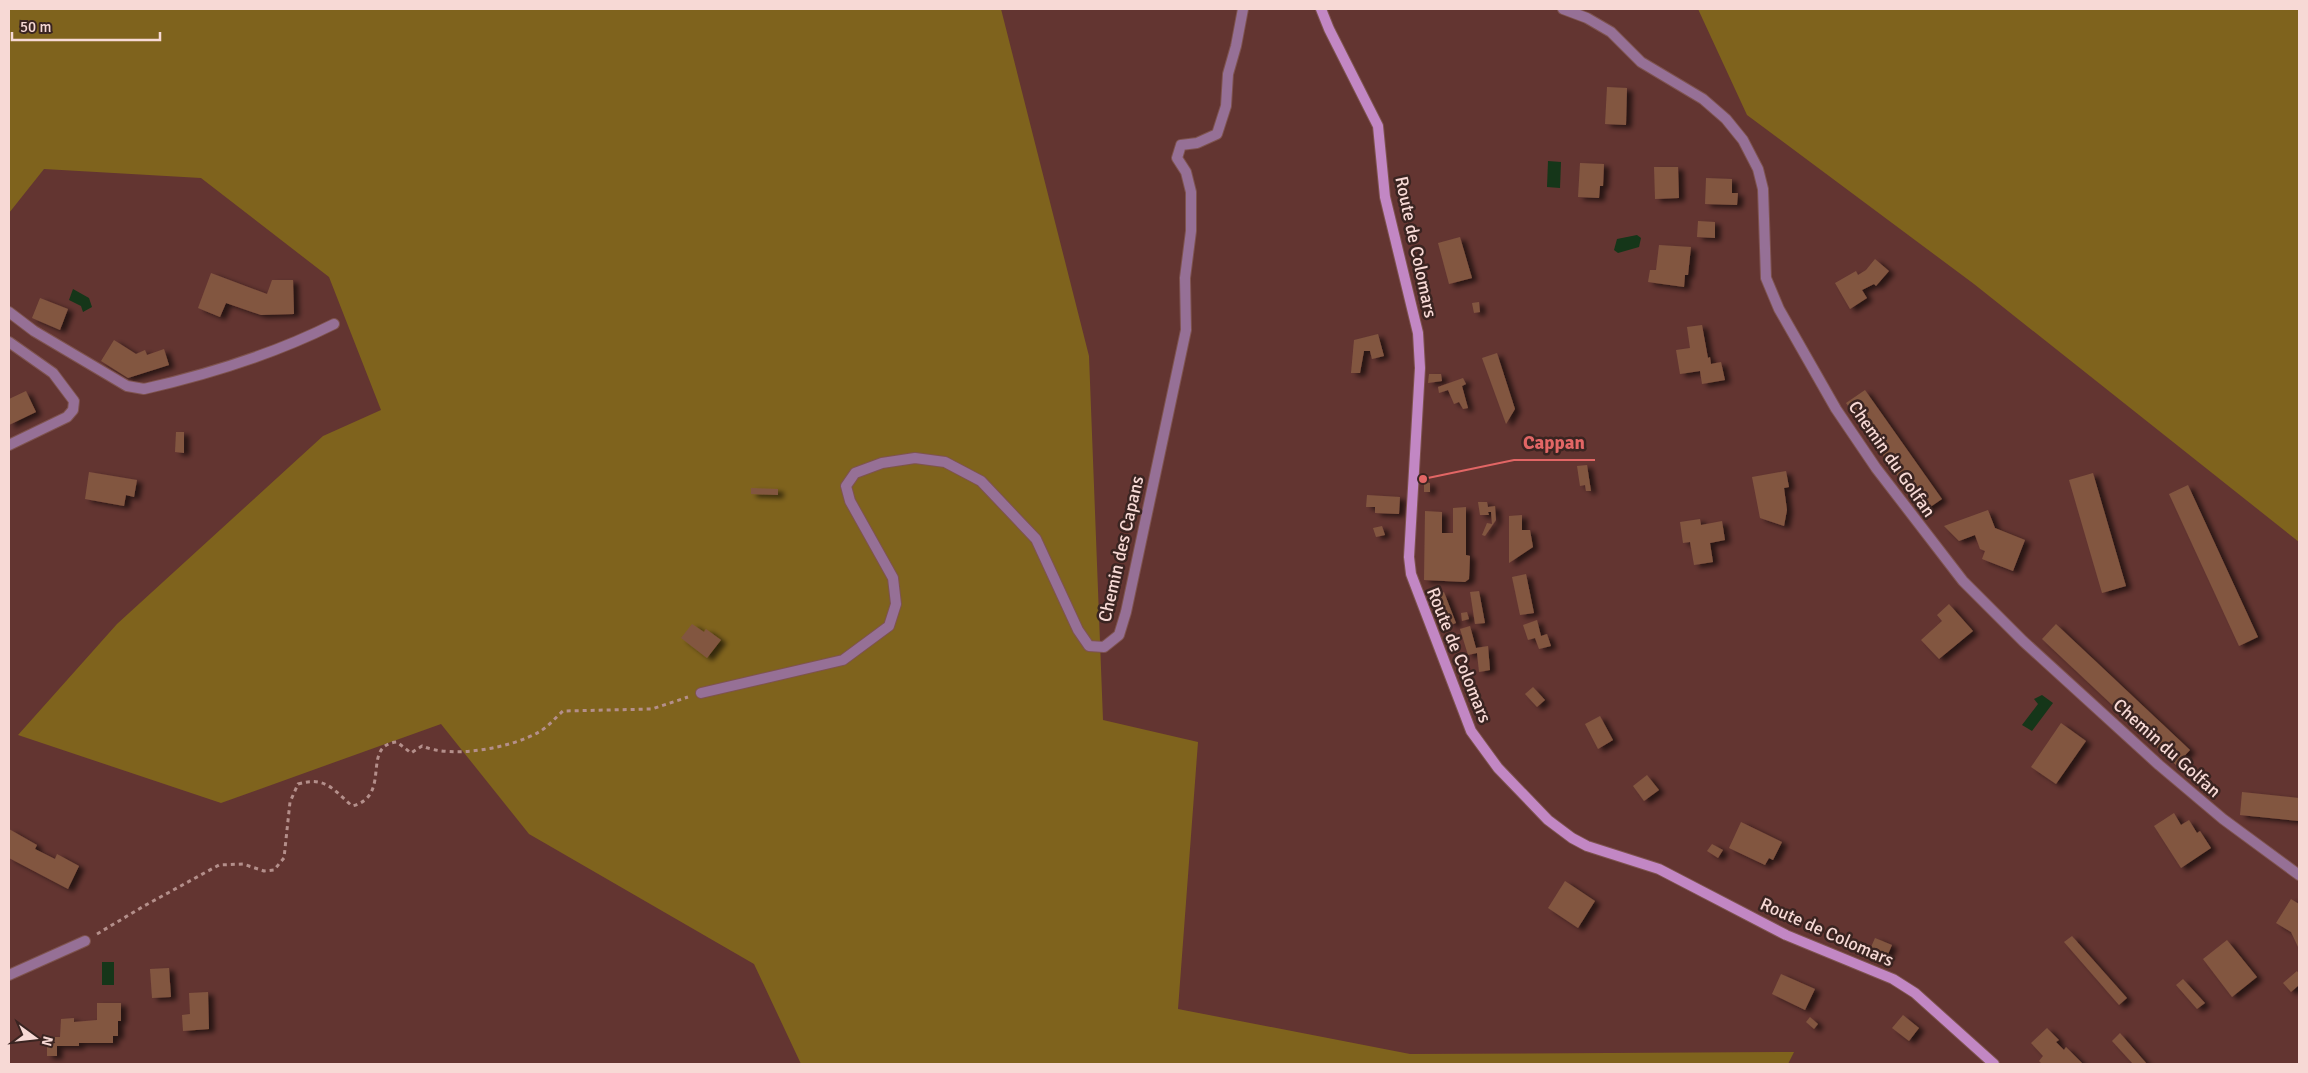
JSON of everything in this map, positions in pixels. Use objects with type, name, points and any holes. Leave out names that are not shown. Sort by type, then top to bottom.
[{"type":"main road","name":"Route de Colomars","points":[[1321,9],[1329,29],[1378,126],[1385,197],[1415,320],[1419,350],[1409,557],[1411,574],[1471,731],[1498,768],[1561,831],[1588,846],[1659,869],[1786,936],[1893,979],[1915,993],[1994,1064]]},
{"type":"street","name":"Chemin des Capans","points":[[701,693],[843,660],[889,626],[896,604],[892,578],[850,501],[846,486],[855,473],[882,462],[915,458],[945,462],[981,481],[1036,539],[1078,630],[1089,646],[1104,647],[1119,634],[1128,602],[1186,330],[1185,278],[1191,231],[1191,192],[1186,172],[1177,158],[1181,145],[1197,143],[1217,134],[1226,106],[1228,74],[1243,9]]},
{"type":"street","name":"Chemin du Golfan","points":[[1564,9],[1587,18],[1612,32],[1642,62],[1714,108],[1743,140],[1758,169],[1763,189],[1766,278],[1779,309],[1836,409],[1861,446],[1922,530],[1963,581],[2023,641],[2159,765],[2223,819],[2299,876]]},
{"type":"street","points":[[9,312],[34,331],[126,386],[144,389],[263,356],[294,344],[334,324]]},
{"type":"street","points":[[9,342],[53,373],[74,402],[73,410],[67,417],[9,445]]},
{"type":"street","points":[[9,975],[85,941]]},
{"type":"path","points":[[85,941],[219,865],[243,864],[264,871],[274,870],[284,858],[290,802],[298,784],[312,780],[328,785],[352,806],[363,803],[373,790],[379,752],[390,742],[398,742],[411,753],[422,746],[431,750],[448,752],[508,745],[540,731],[563,711],[652,709],[701,693]]},
{"type":"shaded area","points":[[9,9],[1001,9],[1089,356],[1103,720],[1198,742],[1178,1009],[1410,1054],[1794,1052],[1788,1064],[801,1064],[754,964],[529,834],[441,724],[221,803],[18,735],[117,624],[323,436],[381,410],[329,277],[201,178],[44,169],[9,213]]},
{"type":"shaded area","points":[[1698,9],[2299,9],[2299,542],[1974,284],[1747,115]]},
{"type":"shaded area","points":[[1548,161],[1561,162],[1560,188],[1547,187]]},
{"type":"shaded area","points":[[1637,235],[1641,238],[1639,247],[1618,253],[1614,250],[1617,239]]},
{"type":"shaded area","points":[[73,289],[89,298],[92,307],[83,312],[81,306],[69,300]]},
{"type":"shaded area","points":[[2042,695],[2053,703],[2032,731],[2022,725],[2038,704],[2034,699]]},
{"type":"shaded area","points":[[102,962],[114,962],[114,985],[102,985]]},
{"type":"building","points":[[1607,87],[1627,88],[1626,125],[1605,124]]},
{"type":"building","points":[[1580,163],[1604,164],[1603,186],[1600,186],[1599,198],[1578,197]]},
{"type":"building","points":[[1654,167],[1678,167],[1679,198],[1655,199]]},
{"type":"building","points":[[1706,178],[1732,179],[1732,193],[1738,193],[1737,205],[1705,204]]},
{"type":"building","points":[[1698,221],[1715,222],[1715,238],[1697,237]]},
{"type":"building","points":[[1460,237],[1472,278],[1449,284],[1438,243]]},
{"type":"building","points":[[1659,245],[1691,247],[1688,275],[1685,275],[1684,287],[1648,282],[1650,270],[1656,270]]},
{"type":"building","points":[[1875,259],[1889,271],[1876,286],[1874,284],[1862,290],[1867,298],[1850,309],[1835,283],[1856,271],[1858,275],[1866,270]]},
{"type":"building","points":[[211,273],[267,294],[272,280],[293,280],[294,314],[261,315],[226,303],[220,317],[198,308]]},
{"type":"building","points":[[40,298],[68,309],[60,330],[32,318]]},
{"type":"building","points":[[1479,302],[1480,312],[1474,313],[1472,303]]},
{"type":"building","points":[[1702,325],[1708,358],[1710,357],[1711,364],[1721,362],[1725,380],[1702,384],[1700,371],[1680,374],[1676,350],[1690,348],[1687,327]]},
{"type":"building","points":[[1378,334],[1384,356],[1372,359],[1370,351],[1364,351],[1360,373],[1351,373],[1354,340]]},
{"type":"building","points":[[114,340],[136,354],[145,350],[147,355],[164,349],[169,365],[128,378],[101,361]]},
{"type":"building","points":[[1497,353],[1515,409],[1506,424],[1482,358]]},
{"type":"building","points":[[1429,374],[1441,374],[1442,381],[1428,383]]},
{"type":"building","points":[[1463,378],[1466,384],[1462,386],[1468,408],[1463,409],[1459,402],[1454,404],[1448,390],[1439,393],[1438,387]]},
{"type":"building","points":[[1865,390],[1942,499],[1923,512],[1846,403]]},
{"type":"building","points":[[26,391],[36,412],[9,425],[9,399]]},
{"type":"building","points":[[176,432],[184,432],[184,453],[175,452]]},
{"type":"building","points":[[1587,465],[1591,491],[1586,491],[1585,485],[1580,486],[1577,466]]},
{"type":"building","points":[[1786,471],[1789,487],[1784,488],[1787,510],[1784,526],[1760,518],[1752,477]]},
{"type":"building","points":[[89,472],[137,480],[134,497],[126,495],[124,506],[85,499]]},
{"type":"building","points":[[2093,473],[2126,586],[2102,593],[2069,480]]},
{"type":"building","points":[[1424,482],[1430,483],[1430,492],[1424,492]]},
{"type":"building","points":[[2188,485],[2258,637],[2239,646],[2169,494]]},
{"type":"building","points":[[751,488],[778,489],[778,495],[751,494]]},
{"type":"building","points":[[1367,495],[1400,497],[1399,514],[1375,513],[1375,507],[1366,507]]},
{"type":"building","points":[[1478,502],[1487,502],[1488,507],[1495,506],[1496,520],[1485,536],[1482,535],[1487,523],[1492,524],[1491,512],[1488,512],[1489,515],[1480,515]]},
{"type":"building","points":[[1466,507],[1466,555],[1470,556],[1469,579],[1465,582],[1424,580],[1425,511],[1442,512],[1442,533],[1453,533],[1453,508]]},
{"type":"building","points":[[1988,510],[1995,528],[2025,540],[2013,571],[1982,559],[1985,551],[1980,549],[1975,535],[1959,541],[1944,526]]},
{"type":"building","points":[[1522,515],[1522,530],[1530,530],[1533,547],[1509,563],[1509,516]]},
{"type":"building","points":[[1700,519],[1701,525],[1722,521],[1725,540],[1710,543],[1713,562],[1694,565],[1690,542],[1683,543],[1680,522]]},
{"type":"building","points":[[1382,526],[1385,535],[1376,537],[1373,528]]},
{"type":"building","points":[[1526,574],[1534,613],[1520,615],[1512,577]]},
{"type":"building","points":[[1479,591],[1485,623],[1475,624],[1470,592]]},
{"type":"building","points":[[1444,592],[1456,623],[1451,625],[1449,620],[1439,622],[1430,598]]},
{"type":"building","points":[[1949,604],[1973,631],[1939,659],[1921,640],[1942,621],[1937,615]]},
{"type":"building","points":[[1467,612],[1469,619],[1462,621],[1461,613]]},
{"type":"building","points":[[1537,620],[1541,636],[1547,634],[1551,646],[1539,649],[1535,638],[1528,640],[1523,625]]},
{"type":"building","points":[[692,624],[704,632],[706,629],[721,640],[707,658],[681,638]]},
{"type":"building","points":[[2056,624],[2190,750],[2176,765],[2042,639]]},
{"type":"building","points":[[1470,626],[1476,648],[1488,646],[1490,670],[1479,672],[1477,653],[1468,655],[1460,629]]},
{"type":"building","points":[[1533,687],[1545,700],[1537,707],[1525,694]]},
{"type":"building","points":[[1600,716],[1613,740],[1598,749],[1585,724]]},
{"type":"building","points":[[2061,723],[2086,741],[2056,784],[2031,767]]},
{"type":"building","points":[[1647,775],[1659,790],[1644,801],[1633,786]]},
{"type":"building","points":[[2242,792],[2299,798],[2299,821],[2240,815]]},
{"type":"building","points":[[2174,813],[2181,825],[2189,820],[2197,833],[2200,831],[2211,848],[2181,868],[2154,826]]},
{"type":"building","points":[[1741,822],[1782,842],[1773,860],[1769,858],[1765,865],[1729,848]]},
{"type":"building","points":[[9,829],[37,845],[35,849],[55,859],[57,854],[79,866],[68,889],[9,858]]},
{"type":"building","points":[[1712,844],[1723,850],[1718,858],[1707,851]]},
{"type":"building","points":[[1565,881],[1595,901],[1578,928],[1548,908]]},
{"type":"building","points":[[2291,899],[2299,904],[2299,949],[2291,932],[2276,923]]},
{"type":"building","points":[[2072,936],[2127,998],[2119,1005],[2064,942]]},
{"type":"building","points":[[1875,938],[1892,945],[1885,961],[1868,954]]},
{"type":"building","points":[[2227,940],[2257,977],[2232,997],[2203,959]]},
{"type":"building","points":[[169,968],[171,997],[152,998],[150,969]]},
{"type":"building","points":[[2297,971],[2299,974],[2299,985],[2291,992],[2283,983]]},
{"type":"building","points":[[1781,974],[1815,989],[1805,1010],[1772,994]]},
{"type":"building","points":[[2183,979],[2205,1003],[2197,1009],[2176,985]]},
{"type":"building","points":[[208,992],[209,1029],[183,1031],[182,1015],[190,1014],[189,993]]},
{"type":"building","points":[[97,1003],[121,1003],[121,1021],[118,1021],[118,1036],[113,1036],[113,1043],[79,1043],[79,1046],[57,1046],[57,1056],[47,1056],[47,1037],[60,1037],[61,1019],[74,1018],[74,1022],[97,1020]]},
{"type":"building","points":[[1903,1015],[1919,1028],[1909,1041],[1892,1028]]},
{"type":"building","points":[[1810,1017],[1818,1024],[1814,1029],[1806,1022]]},
{"type":"building","points":[[2047,1028],[2059,1040],[2056,1042],[2064,1050],[2066,1047],[2083,1064],[2042,1064],[2039,1061],[2043,1056],[2031,1043]]},
{"type":"building","points":[[2120,1033],[2147,1064],[2133,1064],[2112,1041]]},
{"type":"place","name":"Cappan","points":[[1423,479]]}]
